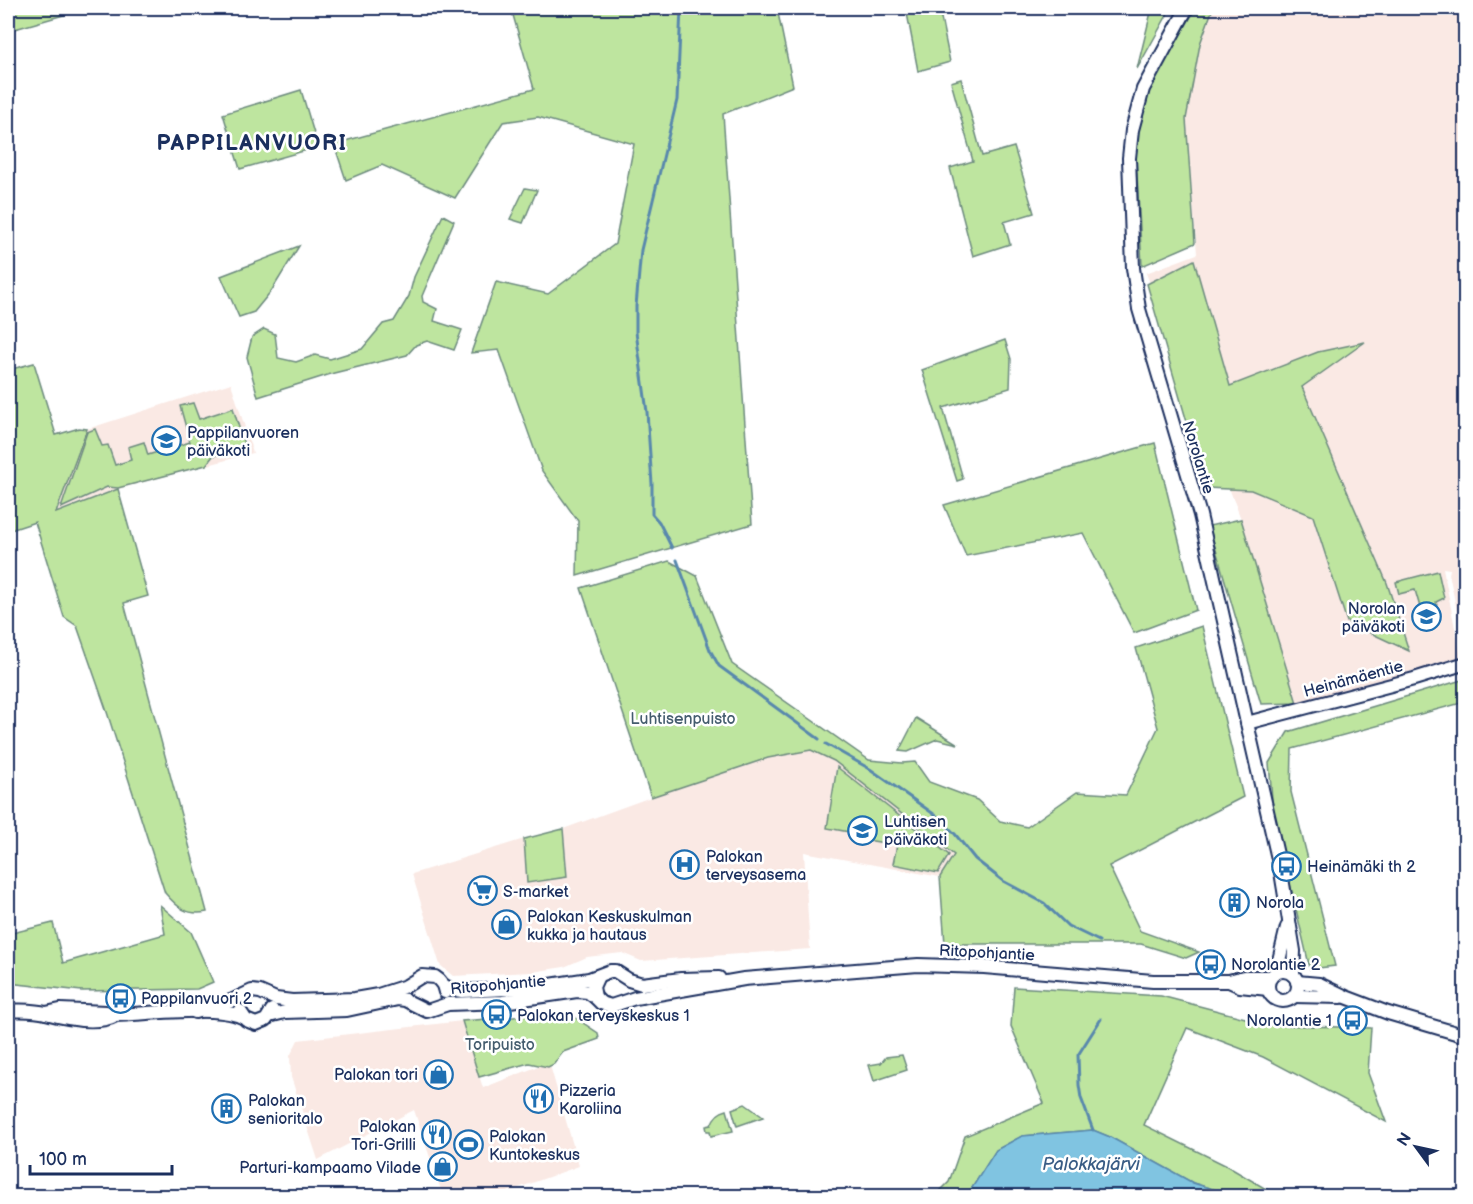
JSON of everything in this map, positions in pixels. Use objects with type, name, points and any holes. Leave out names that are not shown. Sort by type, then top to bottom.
[{"type":"main road","name":"Norolantie","points":[[1187,8],[1143,89],[1132,130],[1129,158],[1133,268],[1142,320],[1200,515],[1248,723],[1281,872],[1294,951],[1295,978]]},
{"type":"main road","name":"Heinämäentie","points":[[1248,723],[1466,663]]},
{"type":"main road","name":"Norolantie","points":[[1272,980],[1288,923]]},
{"type":"main road","name":"Ritopohjantie","points":[[623,1002],[652,994],[744,979],[918,965],[1154,981],[1229,981],[1244,977],[1272,980]]},
{"type":"main road","points":[[615,971],[625,978],[629,987],[623,1002],[611,1006],[601,1003],[595,997],[593,987],[598,976],[603,972],[615,971]]},
{"type":"main road","points":[[1295,978],[1298,988],[1294,996],[1286,1001],[1276,1000],[1272,980],[1285,971],[1295,978],[1319,984],[1388,1013],[1466,1036]]},
{"type":"main road","points":[[8,1010],[46,1013],[61,1018],[80,1020],[111,1018],[116,1015],[227,1011],[256,1024],[269,1016],[285,1012],[347,1010],[398,999],[427,1011],[438,1007],[445,996],[443,985],[439,980],[423,976],[414,982],[378,995],[355,999],[292,1001],[276,999],[256,991],[195,1011]]},
{"type":"main road","name":"Ritopohjantie","points":[[443,985],[456,991],[527,988],[598,976]]},
{"type":"main road","name":"Ritopohjantie","points":[[625,978],[635,983],[648,984],[712,977],[744,979]]},
{"type":"main road","points":[[414,982],[411,995],[417,1007]]},
{"type":"main road","name":"Ritopohjantie","points":[[438,1007],[448,1004],[528,1000],[577,991],[588,992],[595,997]]},
{"type":"main road","points":[[264,993],[272,1004],[269,1016]]},
{"type":"main road","points":[[242,1017],[240,1003],[245,995]]},
{"type":"main road","points":[[1294,996],[1346,997]]},
{"type":"shaded area","points":[[1213,8],[1465,8],[1465,648],[1449,574],[1450,569],[1443,568],[1461,658],[1297,703],[1241,519],[1146,273],[1197,254],[1186,119],[1200,44]]},
{"type":"shaded area","name":"Pappilanvuoren päiväkoti","points":[[231,383],[253,453],[118,489],[55,514],[87,429]]},
{"type":"shaded area","name":"Palokan terveysasema","points":[[811,750],[834,761],[954,855],[940,877],[804,852],[810,949],[641,961],[622,953],[587,957],[564,967],[532,972],[453,976],[440,965],[412,874],[524,839],[527,882],[567,877],[563,829],[768,758]]},
{"type":"shaded area","points":[[462,1021],[483,1088],[549,1062],[579,1166],[496,1196],[443,1196],[414,1110],[318,1160],[291,1077],[290,1056],[298,1040]]},
{"type":"green space","points":[[8,8],[88,8],[8,31]]},
{"type":"green space","points":[[511,8],[777,8],[793,86],[723,114],[752,524],[577,576],[578,521],[542,471],[499,350],[471,353],[496,282],[548,294],[615,244],[634,144],[538,117],[503,122],[455,198],[382,165],[346,180],[334,144],[534,89]]},
{"type":"green space","points":[[906,8],[939,8],[950,62],[918,71]]},
{"type":"green space","points":[[1152,8],[1171,8],[1137,69]]},
{"type":"green space","points":[[1196,8],[1213,8],[1200,44],[1186,119],[1195,243],[1142,266],[1136,156],[1138,130],[1148,91]]},
{"type":"green space","points":[[961,79],[982,156],[1014,147],[1034,213],[1004,222],[1010,244],[973,256],[950,168],[973,161],[951,82]]},
{"type":"green space","points":[[301,90],[318,147],[240,169],[223,114]]},
{"type":"green space","points":[[525,188],[537,190],[523,223],[510,219]]},
{"type":"green space","points":[[443,215],[454,221],[422,296],[423,302],[437,309],[434,321],[462,330],[454,350],[427,341],[416,345],[407,355],[334,373],[258,397],[247,357],[252,337],[264,329],[275,334],[278,358],[296,362],[315,355],[330,359],[362,349],[383,324],[394,321],[409,296],[414,277]]},
{"type":"green space","points":[[299,246],[272,290],[254,312],[239,317],[221,276]]},
{"type":"green space","points":[[1194,260],[1230,386],[1318,352],[1365,342],[1302,387],[1387,583],[1409,651],[1347,622],[1313,516],[1251,490],[1206,488],[1147,284]]},
{"type":"green space","points":[[1005,340],[1011,359],[1010,388],[943,408],[963,479],[957,481],[922,370]]},
{"type":"green space","points":[[34,363],[56,435],[79,428],[87,429],[56,513],[118,489],[148,596],[124,603],[207,912],[194,913],[183,910],[165,893],[77,626],[64,617],[35,522],[8,531],[8,370]]},
{"type":"green space","points":[[193,403],[199,419],[233,408],[245,447],[213,456],[206,465],[118,488],[107,487],[61,508],[87,432],[95,429],[102,446],[108,445],[115,465],[131,460],[128,447],[144,442],[148,455],[190,442],[180,406]]},
{"type":"green space","points":[[1155,443],[1196,610],[1134,633],[1083,533],[966,556],[944,505]]},
{"type":"green space","points":[[1241,519],[1297,703],[1261,704],[1209,526]]},
{"type":"green space","name":"Luhtisenpuisto","points":[[669,561],[697,576],[732,664],[869,760],[915,762],[929,782],[977,800],[1000,821],[1027,827],[1077,792],[1126,795],[1158,728],[1136,648],[1202,626],[1243,797],[1109,866],[1140,931],[1199,952],[1186,958],[1141,944],[945,944],[940,877],[954,855],[834,761],[811,750],[768,758],[651,797],[581,588]]},
{"type":"green space","points":[[1438,571],[1444,598],[1436,602],[1440,616],[1424,621],[1415,590],[1399,594],[1396,582]]},
{"type":"green space","points":[[1465,679],[1465,702],[1292,749],[1291,792],[1335,966],[1310,969],[1273,811],[1269,763],[1288,732]]},
{"type":"green space","points":[[916,718],[958,744],[937,739],[908,752],[899,751]]},
{"type":"green space","points":[[837,767],[949,855],[938,873],[893,864],[897,845],[849,837],[849,832],[827,828]]},
{"type":"green space","points":[[563,829],[567,877],[527,883],[524,839]]},
{"type":"green space","points":[[160,905],[191,932],[213,982],[197,989],[82,991],[8,983],[8,934],[53,923],[63,963],[165,934]]},
{"type":"green space","points":[[1014,987],[1161,996],[1272,1025],[1371,1028],[1368,1073],[1386,1122],[1263,1057],[1187,1028],[1144,1125],[1227,1166],[1278,1196],[1235,1196],[1193,1183],[1093,1130],[1022,1136],[996,1150],[970,1191],[972,1196],[925,1196],[939,1192],[949,1182],[965,1136],[1044,1103],[1011,1026]]},
{"type":"green space","name":"Toripuisto","points":[[563,1013],[571,1015],[598,1033],[599,1039],[563,1052],[554,1064],[548,1067],[529,1063],[479,1077],[462,1021]]},
{"type":"green space","points":[[902,1055],[907,1070],[874,1081],[869,1065],[881,1063],[886,1057]]},
{"type":"green space","points":[[745,1104],[763,1117],[737,1126],[732,1109]]},
{"type":"green space","points":[[727,1110],[733,1131],[711,1136],[706,1126],[711,1125],[717,1115]]},
{"type":"water","name":"Palokkajärvi","points":[[1093,1130],[1193,1183],[1235,1196],[972,1196],[970,1191],[996,1150],[1022,1136]]},
{"type":"waterway","points":[[672,548],[659,522],[652,514],[647,412],[636,332],[636,306],[641,250],[677,100],[681,8]]},
{"type":"waterway","points":[[677,560],[710,650],[719,666],[819,739]]},
{"type":"waterway","points":[[826,744],[870,769],[938,817],[975,859],[1003,881],[1044,903],[1068,926],[1099,941]]},
{"type":"waterway","points":[[1093,1130],[1081,1098],[1078,1055],[1101,1019]]},
{"type":"place","name":"Pappilanvuoren päiväkoti","points":[[166,441]]},
{"type":"place","name":"Norolan päiväkoti","points":[[1426,617]]},
{"type":"place","name":"Luhtisen päiväkoti","points":[[863,830]]},
{"type":"place","name":"Palokan terveysasema","points":[[685,865]]},
{"type":"place","name":"Heinämäki th 2","points":[[1286,866]]},
{"type":"place","name":"S-market","points":[[482,891]]},
{"type":"place","name":"Norola","points":[[1235,902]]},
{"type":"place","name":"Palokan Keskuskulman kukka ja hautaus","points":[[506,925]]},
{"type":"place","name":"Norolantie 2","points":[[1210,964]]},
{"type":"place","name":"Pappilanvuori 2","points":[[120,998]]},
{"type":"place","name":"Palokan terveyskeskus 1","points":[[496,1015]]},
{"type":"place","name":"Norolantie 1","points":[[1353,1020]]},
{"type":"place","name":"Palokan tori","points":[[439,1074]]},
{"type":"place","name":"Pizzeria Karoliina","points":[[538,1099]]},
{"type":"place","name":"Palokan senioritalo","points":[[227,1109]]},
{"type":"place","name":"Palokan Tori-Grilli","points":[[437,1135]]},
{"type":"place","name":"Palokan Kuntokeskus","points":[[468,1145]]},
{"type":"place","name":"Parturi-kampaamo Vilade","points":[[442,1167]]},
{"type":"district","name":"PAPPILANVUORI","points":[[252,142]]}]
